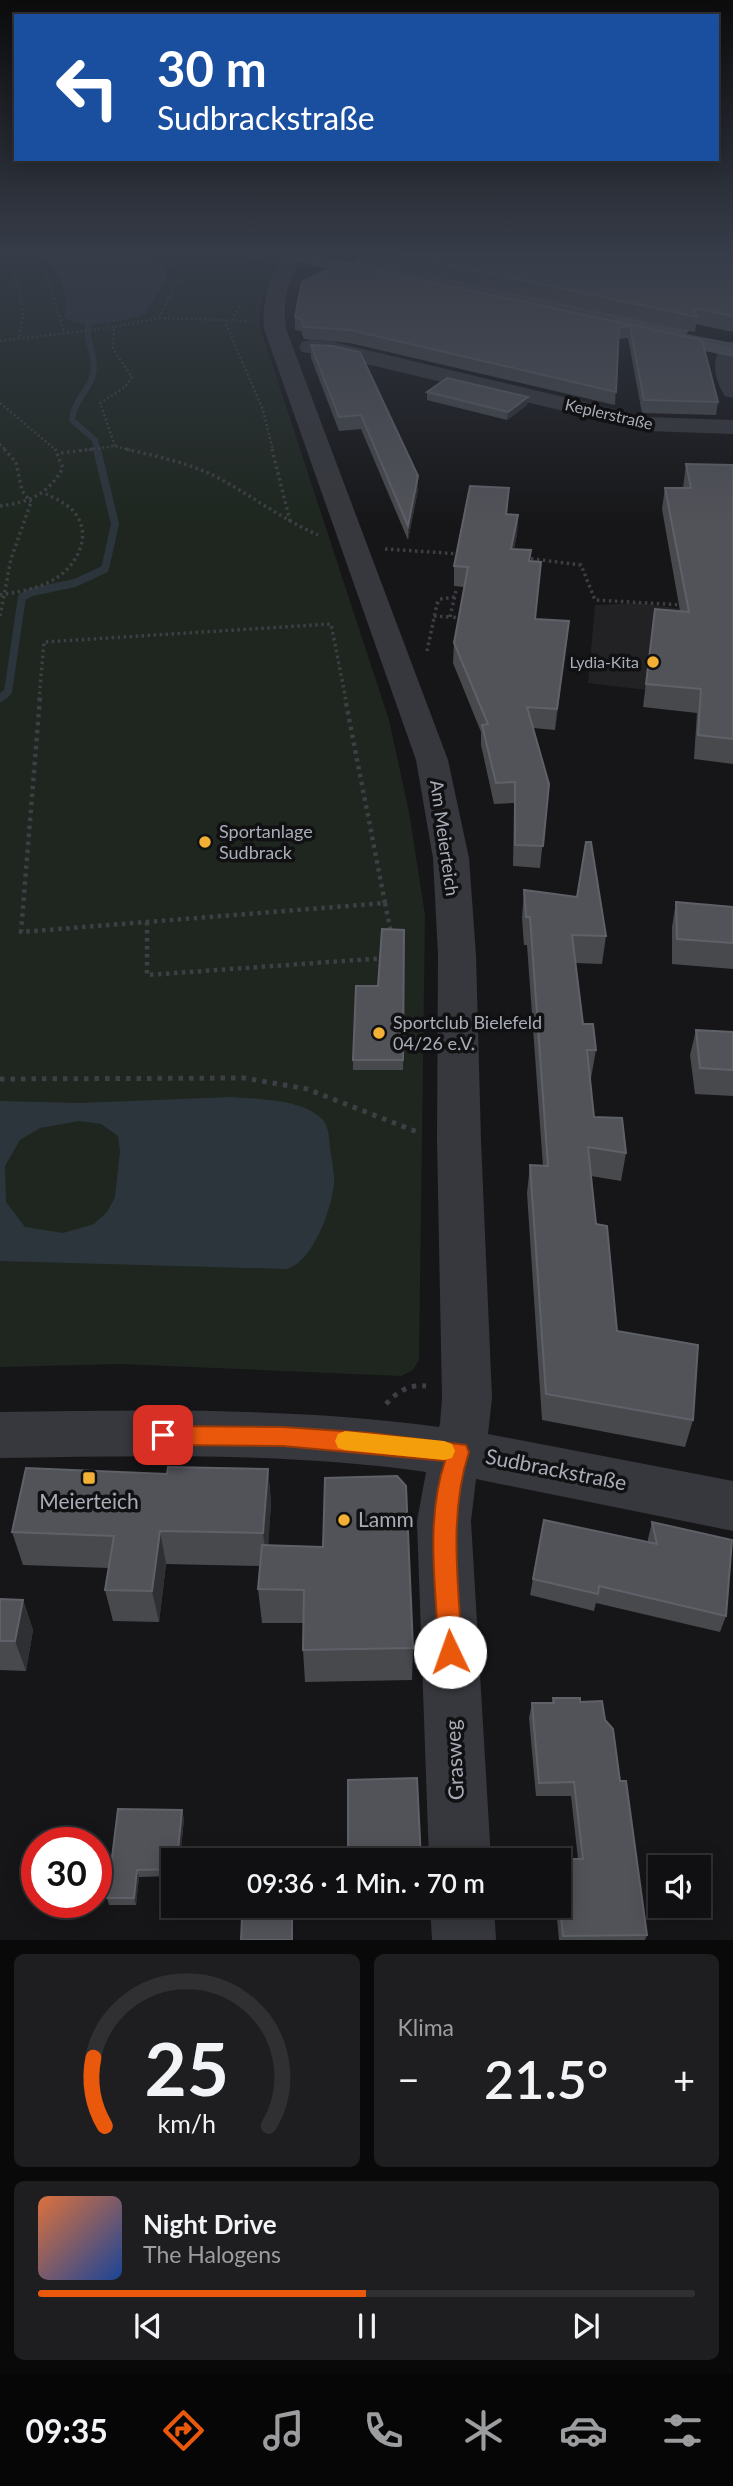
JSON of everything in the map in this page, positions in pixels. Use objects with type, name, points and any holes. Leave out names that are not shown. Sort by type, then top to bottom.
[{"type":"street","name":"Am Meierteich","points":[[282,345],[432,760],[451,858],[457,966],[467,1398],[458,1452]]},
{"type":"street","name":"Keplerstraße","points":[[315,345],[648,424],[733,427]]},
{"type":"street","points":[[733,347],[724,361],[733,391]]},
{"type":"street","name":"Sudbrackstraße","points":[[0,1435],[248,1436],[371,1442],[539,1465],[733,1506]]},
{"type":"street","name":"Grasweg","points":[[458,1452],[449,1481],[444,1521],[459,1848]]},
{"type":"street","points":[[463,1918],[464,1940]]},
{"type":"path","points":[[111,345],[132,377],[125,387],[100,403],[101,417],[109,428],[114,446]]},
{"type":"path","points":[[235,345],[263,410],[290,523]]},
{"type":"path","points":[[0,403],[61,453],[64,468],[46,494],[31,502],[0,506]]},
{"type":"path","points":[[0,444],[16,462],[22,491],[31,502]]},
{"type":"path","points":[[61,453],[114,446],[172,460],[222,479],[305,531],[357,547],[463,554]]},
{"type":"path","points":[[1,595],[46,583],[71,569],[79,558],[83,534],[82,519],[72,508],[46,494]]},
{"type":"path","points":[[0,616],[1,595],[10,559],[31,502]]},
{"type":"path","points":[[517,558],[581,565],[595,600],[684,605]]},
{"type":"path","points":[[450,617],[456,591]]},
{"type":"path","points":[[396,658],[426,656],[440,599],[455,597]]},
{"type":"path","points":[[434,616],[461,618]]},
{"type":"path","points":[[385,903],[21,932],[44,642],[331,624],[385,903],[392,943]]},
{"type":"path","points":[[147,922],[147,975],[395,957]]},
{"type":"path","points":[[0,1079],[244,1078],[307,1089],[432,1137],[459,1140]]},
{"type":"path","points":[[371,1442],[387,1402],[404,1388],[419,1384],[467,1398]]},
{"type":"shaded area","points":[[0,345],[266,345],[389,720],[409,812],[425,915],[419,1360],[413,1370],[401,1376],[121,1364],[0,1367]]},
{"type":"shaded area","name":"Lydia-Kita","points":[[639,603],[704,612],[714,698],[588,683],[595,605]]},
{"type":"shaded area","points":[[232,1097],[290,1103],[311,1111],[323,1120],[327,1127],[334,1180],[325,1221],[313,1246],[296,1264],[287,1269],[0,1261],[0,1101],[79,1103]],"holes":[[[79,1121],[101,1124],[118,1136],[120,1151],[115,1197],[107,1212],[94,1224],[63,1233],[25,1227],[6,1202],[5,1166],[20,1140],[40,1128]]]},
{"type":"building","points":[[311,345],[360,352],[418,476],[408,526],[361,415],[339,417]]},
{"type":"building","points":[[412,345],[618,345],[616,392]]},
{"type":"building","points":[[634,345],[703,345],[718,402],[644,400]]},
{"type":"building","points":[[447,378],[528,397],[508,412],[427,392]]},
{"type":"building","points":[[686,464],[733,465],[733,739],[698,735],[701,689],[646,684],[655,609],[689,612],[665,488],[691,488]]},
{"type":"building","points":[[470,486],[509,488],[506,514],[518,515],[511,549],[531,550],[529,561],[541,562],[535,619],[569,621],[557,709],[527,707],[549,784],[543,846],[515,845],[515,782],[496,783],[482,725],[488,724],[454,643],[468,567],[454,566]]},
{"type":"building","points":[[586,842],[591,842],[606,936],[572,935],[583,1024],[593,1024],[596,1050],[587,1050],[594,1117],[622,1118],[626,1153],[588,1147],[596,1224],[607,1226],[617,1331],[698,1345],[693,1420],[546,1394],[530,1165],[548,1166],[530,917],[526,917],[524,890],[577,897]]},
{"type":"building","points":[[676,902],[733,907],[733,943],[677,939]]},
{"type":"building","name":"Sportclub Bielefeld 04/26 e.V.","points":[[382,929],[404,930],[403,1060],[353,1060],[356,986],[378,986]]},
{"type":"building","points":[[696,1030],[733,1032],[733,1070],[700,1068]]},
{"type":"building","points":[[168,1467],[268,1469],[263,1533],[160,1531],[152,1591],[105,1590],[114,1536],[12,1532],[26,1468],[167,1474]]},
{"type":"building","points":[[397,1476],[406,1486],[413,1648],[303,1650],[304,1590],[258,1589],[262,1545],[323,1547],[325,1478]]},
{"type":"building","points":[[544,1520],[657,1544],[652,1522],[732,1540],[726,1616],[599,1586],[598,1594],[533,1579]]},
{"type":"building","points":[[0,1599],[23,1600],[15,1641],[0,1641]]},
{"type":"building","points":[[553,1698],[580,1698],[580,1702],[602,1701],[605,1720],[613,1729],[620,1781],[626,1781],[647,1935],[563,1936],[561,1918],[571,1918],[571,1859],[583,1859],[574,1782],[539,1783],[532,1703],[554,1703]]},
{"type":"building","points":[[417,1778],[420,1848],[348,1848],[348,1780]]},
{"type":"building","points":[[118,1809],[182,1810],[178,1848],[161,1848],[161,1869],[137,1870],[134,1898],[112,1898],[112,1858]]},
{"type":"building","points":[[242,1918],[292,1918],[292,1940],[241,1940]]},
{"type":"waterway","points":[[90,345],[94,361],[93,375],[76,406],[72,420],[95,440],[98,451]]},
{"type":"waterway","points":[[0,698],[8,692],[22,597],[32,592],[75,583],[105,569],[115,524],[97,449]]},
{"type":"tram line","points":[[726,345],[733,346]]},
{"type":"slow traffic","points":[[345,1441],[444,1451]]},
{"type":"place","name":"Lydia-Kita","points":[[653,662]]},
{"type":"place","name":"Sportanlage Sudbrack","points":[[205,842]]},
{"type":"place","name":"Sportclub Bielefeld 04/26 e.V.","points":[[379,1033]]},
{"type":"place","name":"Meierteich","points":[[89,1478]]},
{"type":"place","name":"Lamm","points":[[344,1520]]},
{"type":"route","points":[[163,1435],[371,1442],[458,1452],[449,1481],[444,1521],[450,1652]]}]
